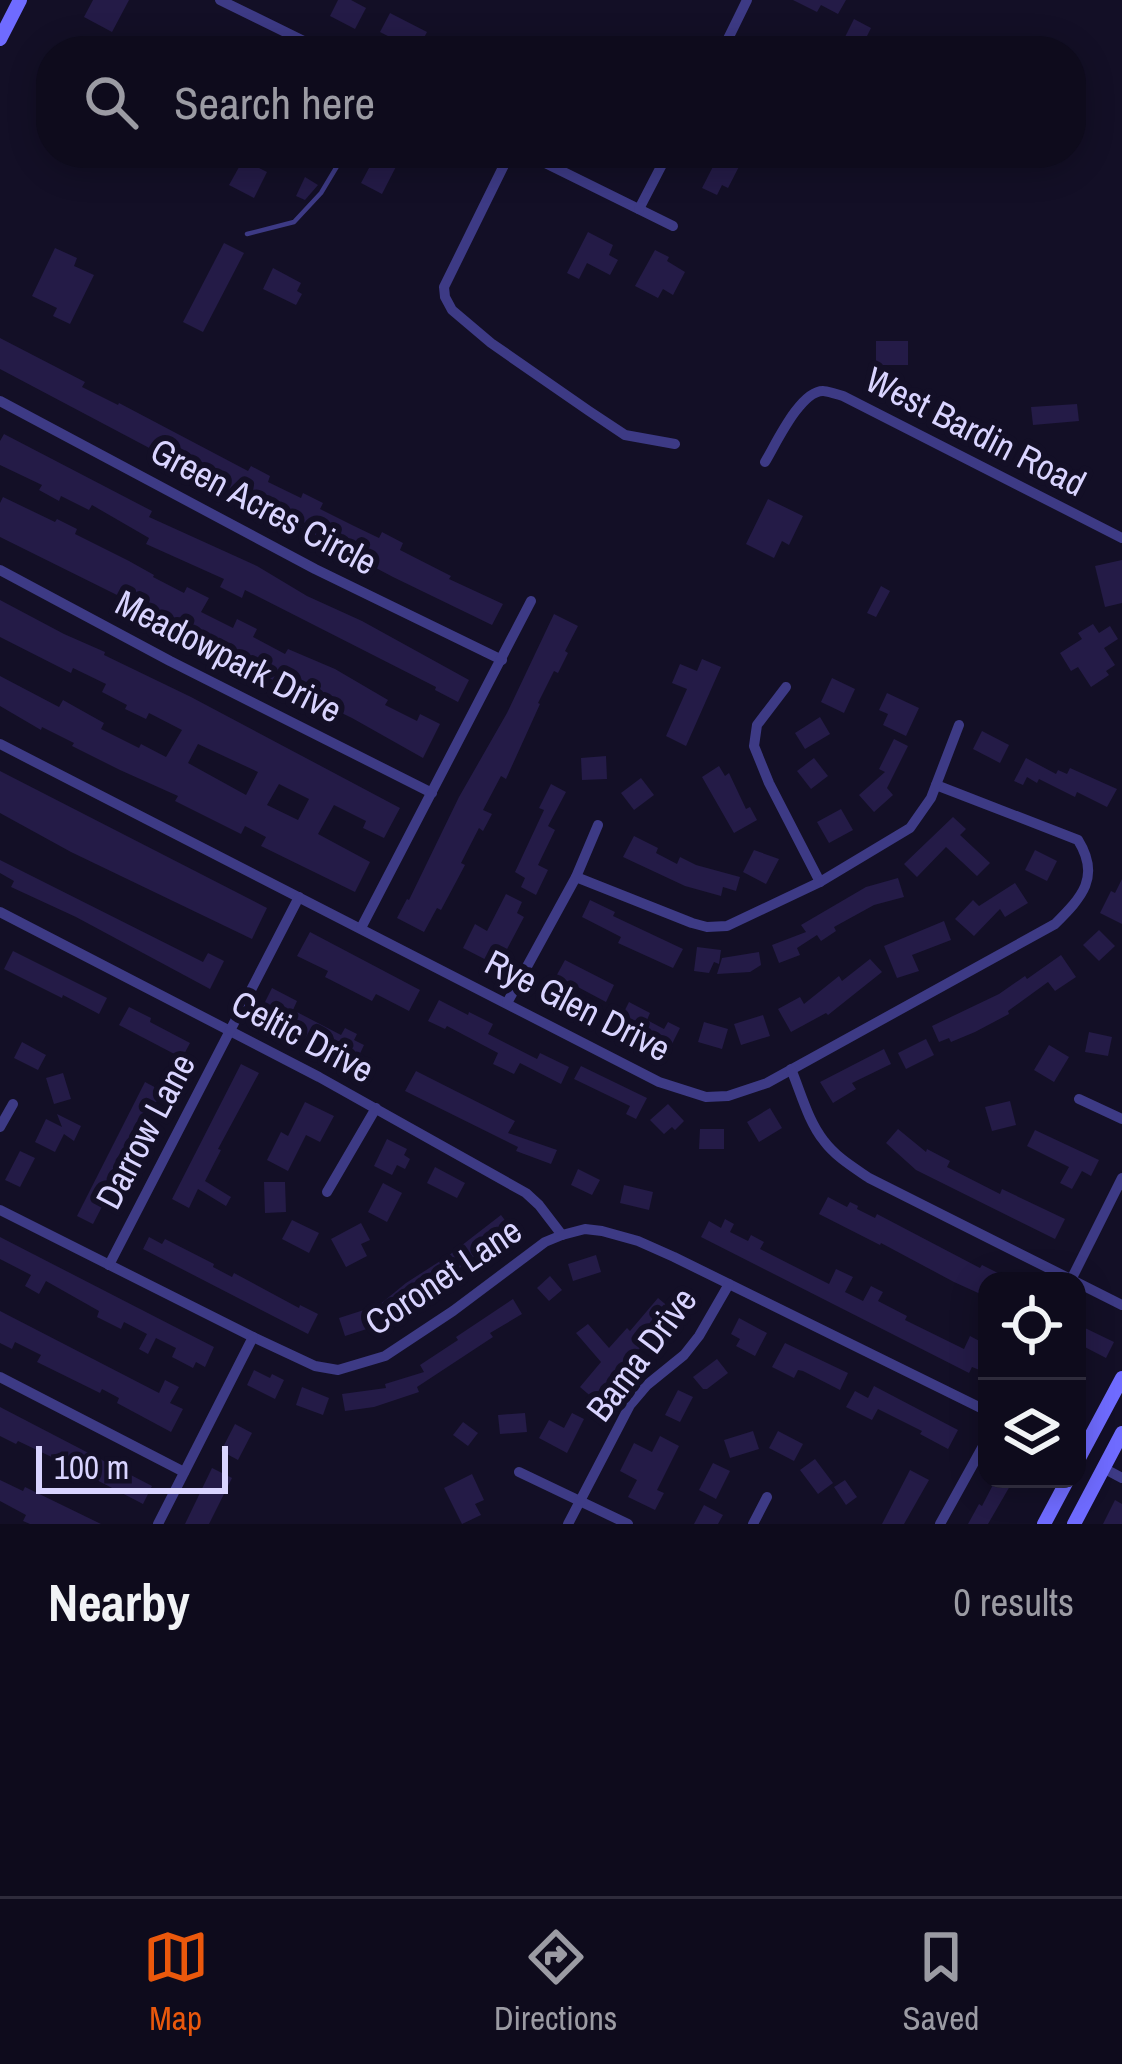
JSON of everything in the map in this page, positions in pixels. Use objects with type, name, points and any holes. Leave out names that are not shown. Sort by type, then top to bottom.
[{"type":"main road","points":[[1,35],[20,0]]},
{"type":"main road","points":[[1086,1445],[1122,1378]]},
{"type":"main road","points":[[1074,1524],[1122,1433]]},
{"type":"main road","points":[[1044,1524],[1063,1488]]},
{"type":"street","points":[[220,0],[293,36]]},
{"type":"street","points":[[729,36],[747,0]]},
{"type":"street","points":[[503,168],[445,287],[452,310],[491,343],[625,435],[675,444]]},
{"type":"street","points":[[556,168],[673,226]]},
{"type":"street","points":[[638,208],[660,168]]},
{"type":"street","name":"West Bardin Road","points":[[765,462],[797,409],[809,395],[825,391],[1122,538]]},
{"type":"street","name":"Green Acres Circle","points":[[0,401],[314,568],[502,660]]},
{"type":"street","name":"Meadowpark Drive","points":[[0,570],[432,793]]},
{"type":"street","points":[[361,928],[531,601]]},
{"type":"street","points":[[786,687],[758,724],[754,746],[820,882]]},
{"type":"street","points":[[576,877],[707,927],[727,926],[820,882],[910,828],[932,798],[959,725]]},
{"type":"street","name":"Rye Glen Drive","points":[[0,744],[659,1082],[706,1096],[728,1096],[767,1083],[1055,924],[1077,902],[1086,884],[1089,860],[1078,840],[936,785]]},
{"type":"street","points":[[507,1003],[576,877],[598,825]]},
{"type":"street","name":"Darrow Lane","points":[[109,1265],[299,897]]},
{"type":"street","name":"Celtic Drive","points":[[0,912],[376,1108],[526,1193],[562,1234]]},
{"type":"street","points":[[791,1070],[816,1129],[837,1155],[869,1178],[1060,1272]]},
{"type":"street","points":[[1079,1100],[1122,1119]]},
{"type":"street","points":[[0,1127],[13,1105]]},
{"type":"street","points":[[327,1192],[376,1108]]},
{"type":"street","points":[[1075,1272],[1122,1178]]},
{"type":"street","name":"Coronet Lane","points":[[0,1210],[253,1337],[315,1366],[338,1370],[385,1356],[454,1311],[544,1242],[585,1229],[602,1231],[638,1241],[729,1283],[978,1407]]},
{"type":"street","name":"Bama Drive","points":[[568,1524],[629,1405],[684,1355],[729,1283]]},
{"type":"street","points":[[1086,1286],[1122,1305]]},
{"type":"street","points":[[158,1524],[253,1337]]},
{"type":"street","points":[[0,1377],[184,1472]]},
{"type":"street","points":[[940,1524],[978,1455]]},
{"type":"street","points":[[1105,1469],[1122,1478]]},
{"type":"street","points":[[519,1472],[628,1524]]},
{"type":"street","points":[[753,1524],[767,1497]]},
{"type":"lane","points":[[247,234],[294,222],[336,168]]},
{"type":"building","points":[[93,0],[129,0],[112,32],[84,17]]},
{"type":"building","points":[[338,0],[366,8],[355,29],[330,16]]},
{"type":"building","points":[[793,0],[846,0],[838,14],[821,5],[817,12]]},
{"type":"building","points":[[390,13],[427,32],[425,36],[388,36],[380,32]]},
{"type":"building","points":[[854,19],[871,28],[867,36],[846,36]]},
{"type":"building","points":[[239,168],[267,172],[254,198],[229,185]]},
{"type":"building","points":[[369,168],[395,168],[382,194],[361,183]]},
{"type":"building","points":[[712,168],[738,168],[728,188],[722,185],[717,195],[702,188]]},
{"type":"building","points":[[305,177],[318,185],[305,200],[296,196]]},
{"type":"building","points":[[588,232],[613,245],[609,255],[618,260],[610,275],[587,263],[579,279],[567,273]]},
{"type":"building","points":[[224,243],[244,253],[203,332],[183,322]]},
{"type":"building","points":[[55,248],[77,258],[74,266],[94,275],[70,324],[53,316],[57,308],[32,296]]},
{"type":"building","points":[[655,250],[685,272],[673,295],[663,289],[658,298],[635,286]]},
{"type":"building","points":[[273,268],[301,283],[296,305],[263,289]]},
{"type":"building","points":[[0,338],[85,382],[82,387],[248,471],[251,466],[270,476],[268,482],[301,498],[303,493],[323,503],[320,509],[379,538],[382,532],[403,543],[400,550],[503,604],[492,625],[0,369]]},
{"type":"building","points":[[876,341],[908,341],[908,365],[876,365]]},
{"type":"building","points":[[1077,404],[1079,421],[1033,425],[1031,407]]},
{"type":"building","points":[[4,434],[152,511],[149,517],[257,566],[469,680],[458,702],[245,590],[242,598],[220,587],[224,579],[146,544],[149,538],[92,505],[89,510],[39,490],[42,485],[0,465]]},
{"type":"building","points":[[3,497],[77,529],[75,534],[184,593],[187,587],[209,598],[201,612],[233,628],[237,619],[257,629],[253,637],[285,654],[288,649],[335,669],[388,700],[385,705],[417,721],[420,714],[440,724],[423,758],[0,537]]},
{"type":"building","points":[[768,499],[803,516],[789,545],[782,541],[774,558],[746,544]]},
{"type":"building","points":[[1122,560],[1122,603],[1105,607],[1095,566]]},
{"type":"building","points":[[881,586],[890,591],[876,617],[867,613]]},
{"type":"building","points":[[0,600],[400,808],[384,838],[363,828],[366,821],[334,805],[318,834],[370,862],[355,892],[261,846],[266,837],[245,826],[241,834],[175,801],[178,796],[0,706],[0,676],[59,707],[63,700],[104,723],[101,729],[166,757],[182,730],[149,713],[146,719],[125,709],[127,705],[102,692],[106,684],[73,668],[71,673],[0,637]],"holes":[[[198,744],[258,772],[246,795],[188,763]],[[279,784],[309,799],[298,820],[267,805]]]},
{"type":"building","points":[[554,614],[578,626],[568,653],[538,703],[506,779],[501,776],[483,810],[492,814],[483,831],[479,828],[461,863],[465,865],[424,932],[397,918],[507,713]]},
{"type":"building","points":[[1093,624],[1099,633],[1110,626],[1118,639],[1104,648],[1115,665],[1091,687],[1078,667],[1071,671],[1060,653],[1082,639],[1078,633]]},
{"type":"building","points":[[702,659],[721,667],[686,746],[666,736],[687,689],[672,683],[680,664],[697,671]]},
{"type":"building","points":[[832,678],[855,689],[844,713],[821,702]]},
{"type":"building","points":[[887,693],[919,708],[906,736],[883,725],[888,714],[879,710]]},
{"type":"building","points":[[820,717],[830,734],[805,749],[795,733]]},
{"type":"building","points":[[982,731],[1009,745],[1000,763],[973,749]]},
{"type":"building","points":[[894,739],[908,746],[887,788],[893,795],[874,812],[859,795],[885,772],[879,769]]},
{"type":"building","points":[[606,756],[607,779],[582,780],[581,758]]},
{"type":"building","points":[[814,758],[828,776],[811,789],[797,771]]},
{"type":"building","points":[[1026,758],[1056,774],[1058,770],[1067,774],[1070,768],[1117,789],[1107,807],[1039,779],[1037,783],[1027,777],[1023,785],[1014,781]]},
{"type":"building","points":[[719,766],[725,776],[729,773],[746,809],[750,807],[757,820],[734,833],[702,777]]},
{"type":"building","points":[[0,771],[267,908],[252,939],[0,813]]},
{"type":"building","points":[[641,778],[654,795],[634,810],[621,793]]},
{"type":"building","points":[[551,784],[566,792],[548,826],[555,830],[538,865],[548,870],[536,895],[521,887],[525,878],[515,872]]},
{"type":"building","points":[[841,809],[853,830],[829,843],[817,822]]},
{"type":"building","points":[[953,817],[966,829],[960,835],[990,863],[977,876],[946,847],[917,877],[904,864]]},
{"type":"building","points":[[634,836],[677,864],[680,857],[740,877],[736,891],[723,887],[721,896],[685,886],[623,857]]},
{"type":"building","points":[[754,850],[779,859],[766,884],[743,872]]},
{"type":"building","points":[[1035,850],[1057,861],[1047,881],[1025,870]]},
{"type":"building","points":[[0,860],[203,962],[208,953],[224,961],[210,989],[11,887],[14,881],[0,873]]},
{"type":"building","points":[[898,878],[904,897],[874,905],[834,927],[836,931],[821,941],[817,935],[797,948],[800,955],[779,963],[772,945],[806,932],[801,925],[866,887]]},
{"type":"building","points":[[1122,879],[1122,924],[1100,913]]},
{"type":"building","points":[[1015,883],[1028,903],[1005,917],[1000,909],[974,936],[955,919],[973,900],[979,906]]},
{"type":"building","points":[[506,894],[522,902],[517,913],[524,917],[498,966],[463,948],[475,924],[487,931]]},
{"type":"building","points":[[590,900],[683,949],[673,968],[618,943],[621,937],[582,917]]},
{"type":"building","points":[[944,921],[951,940],[912,955],[919,971],[897,978],[884,946]]},
{"type":"building","points":[[1099,930],[1115,946],[1099,961],[1083,945]]},
{"type":"building","points":[[310,932],[420,990],[409,1011],[376,994],[372,1001],[325,977],[328,971],[297,956]]},
{"type":"building","points":[[697,947],[721,950],[719,964],[714,962],[709,973],[694,971]]},
{"type":"building","points":[[13,951],[107,998],[99,1014],[4,969]]},
{"type":"building","points":[[759,952],[761,965],[750,972],[717,974],[722,958]]},
{"type":"building","points":[[1061,955],[1076,977],[1055,991],[1048,982],[1009,1014],[951,1042],[949,1038],[939,1042],[932,1026],[1027,979]]},
{"type":"building","points":[[870,959],[882,972],[828,1015],[791,1032],[778,1009],[800,997],[804,1004]]},
{"type":"building","points":[[565,960],[614,985],[606,1002],[576,986],[573,992],[553,982]]},
{"type":"building","points":[[272,988],[297,1001],[293,1010],[341,1035],[345,1028],[357,1034],[354,1040],[364,1045],[355,1064],[299,1035],[302,1028],[262,1008]]},
{"type":"building","points":[[439,1000],[493,1024],[488,1034],[537,1059],[540,1053],[569,1067],[561,1084],[520,1063],[514,1074],[493,1064],[498,1053],[428,1021]]},
{"type":"building","points":[[629,1002],[650,1013],[647,1020],[664,1029],[668,1022],[680,1028],[670,1048],[630,1030],[633,1024],[621,1018]]},
{"type":"building","points":[[129,1007],[190,1043],[182,1058],[119,1025]]},
{"type":"building","points":[[763,1015],[770,1036],[741,1045],[734,1024]]},
{"type":"building","points":[[704,1022],[728,1029],[722,1049],[698,1042]]},
{"type":"building","points":[[1089,1032],[1112,1037],[1108,1056],[1085,1052]]},
{"type":"building","points":[[926,1039],[934,1055],[906,1069],[898,1053]]},
{"type":"building","points":[[22,1042],[46,1055],[38,1070],[14,1058]]},
{"type":"building","points":[[1049,1045],[1069,1057],[1054,1082],[1034,1070]]},
{"type":"building","points":[[884,1049],[891,1064],[852,1083],[856,1089],[833,1103],[820,1082]]},
{"type":"building","points":[[241,1064],[259,1073],[205,1181],[231,1197],[226,1206],[198,1189],[189,1208],[172,1199]]},
{"type":"building","points":[[581,1066],[647,1098],[636,1119],[626,1114],[630,1106],[574,1079]]},
{"type":"building","points":[[416,1071],[515,1121],[508,1133],[557,1150],[551,1164],[516,1151],[518,1147],[405,1091]]},
{"type":"building","points":[[63,1073],[71,1099],[54,1104],[46,1078]]},
{"type":"building","points":[[145,1082],[162,1091],[93,1224],[77,1216]]},
{"type":"building","points":[[1010,1101],[1016,1125],[992,1131],[985,1107]]},
{"type":"building","points":[[305,1102],[334,1116],[320,1142],[306,1135],[288,1171],[267,1160],[281,1132],[288,1136]]},
{"type":"building","points":[[668,1104],[684,1121],[664,1134],[650,1120]]},
{"type":"building","points":[[770,1108],[782,1128],[759,1142],[747,1122]]},
{"type":"building","points":[[57,1114],[81,1126],[74,1141],[64,1134],[55,1152],[35,1142],[46,1119],[62,1127]]},
{"type":"building","points":[[700,1129],[724,1129],[724,1149],[699,1149]]},
{"type":"building","points":[[898,1129],[926,1152],[950,1161],[947,1167],[1065,1219],[1055,1239],[916,1170],[886,1143]]},
{"type":"building","points":[[1035,1130],[1099,1160],[1091,1176],[1082,1171],[1072,1189],[1060,1183],[1069,1167],[1027,1146]]},
{"type":"building","points":[[387,1139],[407,1149],[404,1155],[410,1159],[405,1169],[397,1165],[392,1175],[374,1166]]},
{"type":"building","points":[[20,1151],[35,1158],[20,1187],[5,1180]]},
{"type":"building","points":[[435,1167],[465,1183],[457,1198],[427,1183]]},
{"type":"building","points":[[578,1169],[600,1180],[592,1195],[571,1185]]},
{"type":"building","points":[[264,1182],[285,1182],[286,1212],[265,1213]]},
{"type":"building","points":[[383,1183],[402,1193],[387,1222],[368,1212]]},
{"type":"building","points":[[624,1185],[653,1192],[649,1210],[620,1203]]},
{"type":"building","points":[[828,1197],[847,1207],[850,1202],[875,1218],[877,1214],[996,1272],[978,1272],[978,1293],[819,1214]]},
{"type":"building","points":[[501,1215],[510,1227],[390,1321],[378,1306]]},
{"type":"building","points":[[725,1219],[734,1224],[730,1232],[748,1241],[751,1235],[764,1242],[760,1249],[829,1284],[836,1269],[853,1277],[845,1292],[863,1301],[871,1286],[883,1292],[878,1301],[907,1316],[905,1320],[964,1349],[970,1336],[978,1340],[978,1369],[972,1367],[969,1373],[701,1237],[709,1221],[721,1228]]},
{"type":"building","points":[[292,1220],[319,1233],[309,1253],[282,1239]]},
{"type":"building","points":[[361,1223],[370,1240],[361,1244],[367,1256],[346,1267],[331,1239]]},
{"type":"building","points":[[0,1237],[214,1347],[205,1367],[196,1362],[193,1368],[172,1357],[176,1348],[156,1338],[148,1354],[139,1349],[147,1334],[124,1322],[121,1329],[97,1317],[99,1311],[46,1281],[39,1294],[25,1286],[31,1275],[0,1259]]},
{"type":"building","points":[[149,1237],[162,1244],[165,1239],[232,1277],[234,1273],[318,1314],[308,1334],[143,1249]]},
{"type":"building","points":[[596,1255],[601,1272],[573,1281],[568,1264]]},
{"type":"building","points":[[550,1276],[562,1290],[549,1301],[537,1288]]},
{"type":"building","points":[[658,1298],[677,1314],[594,1399],[580,1387],[601,1362],[576,1333],[588,1324],[609,1348]]},
{"type":"building","points":[[513,1299],[522,1314],[417,1387],[419,1392],[345,1411],[342,1394],[386,1388],[385,1384],[424,1372],[420,1365]]},
{"type":"building","points":[[367,1309],[373,1327],[345,1336],[339,1318]]},
{"type":"building","points":[[0,1311],[159,1393],[165,1380],[179,1387],[170,1403],[183,1409],[171,1432],[117,1403],[119,1398],[102,1389],[100,1393],[37,1362],[41,1355],[15,1342],[12,1349],[0,1343]]},
{"type":"building","points":[[739,1318],[767,1333],[755,1356],[736,1346],[740,1339],[731,1334]]},
{"type":"building","points":[[1086,1328],[1114,1342],[1106,1358],[1086,1348]]},
{"type":"building","points":[[785,1343],[848,1373],[840,1390],[803,1371],[798,1370],[794,1378],[772,1367]]},
{"type":"building","points":[[717,1359],[728,1373],[703,1389],[693,1377]]},
{"type":"building","points":[[254,1370],[284,1380],[275,1399],[247,1385]]},
{"type":"building","points":[[874,1386],[958,1430],[948,1449],[878,1409],[872,1420],[846,1407],[855,1391],[868,1398]]},
{"type":"building","points":[[302,1387],[329,1398],[323,1415],[296,1405]]},
{"type":"building","points":[[678,1390],[693,1397],[680,1422],[665,1415]]},
{"type":"building","points":[[0,1407],[152,1486],[143,1504],[0,1436]]},
{"type":"building","points":[[525,1413],[527,1432],[500,1434],[498,1415]]},
{"type":"building","points":[[572,1413],[584,1419],[567,1453],[539,1438],[549,1420],[564,1428]]},
{"type":"building","points":[[463,1422],[478,1433],[468,1446],[453,1435]]},
{"type":"building","points":[[235,1424],[252,1433],[238,1460],[221,1451]]},
{"type":"building","points":[[753,1431],[759,1449],[730,1458],[724,1440]]},
{"type":"building","points":[[778,1431],[803,1444],[794,1461],[769,1448]]},
{"type":"building","points":[[660,1436],[679,1446],[657,1490],[664,1493],[655,1510],[628,1497],[637,1480],[620,1471],[634,1443],[652,1452]]},
{"type":"building","points":[[815,1459],[833,1483],[818,1494],[800,1470]]},
{"type":"building","points":[[713,1463],[730,1471],[716,1499],[699,1490]]},
{"type":"building","points":[[212,1468],[232,1478],[209,1524],[185,1524]]},
{"type":"building","points":[[910,1470],[929,1480],[904,1524],[882,1524]]},
{"type":"building","points":[[472,1474],[484,1500],[475,1504],[481,1515],[462,1524],[444,1488]]},
{"type":"building","points":[[0,1480],[101,1524],[23,1521],[26,1515],[0,1501]]},
{"type":"building","points":[[845,1480],[857,1497],[846,1505],[834,1487]]},
{"type":"building","points":[[991,1488],[1009,1488],[988,1524],[968,1524]]},
{"type":"building","points":[[1115,1500],[1122,1504],[1122,1524],[1103,1524]]},
{"type":"building","points":[[704,1505],[723,1515],[718,1524],[694,1524]]}]
